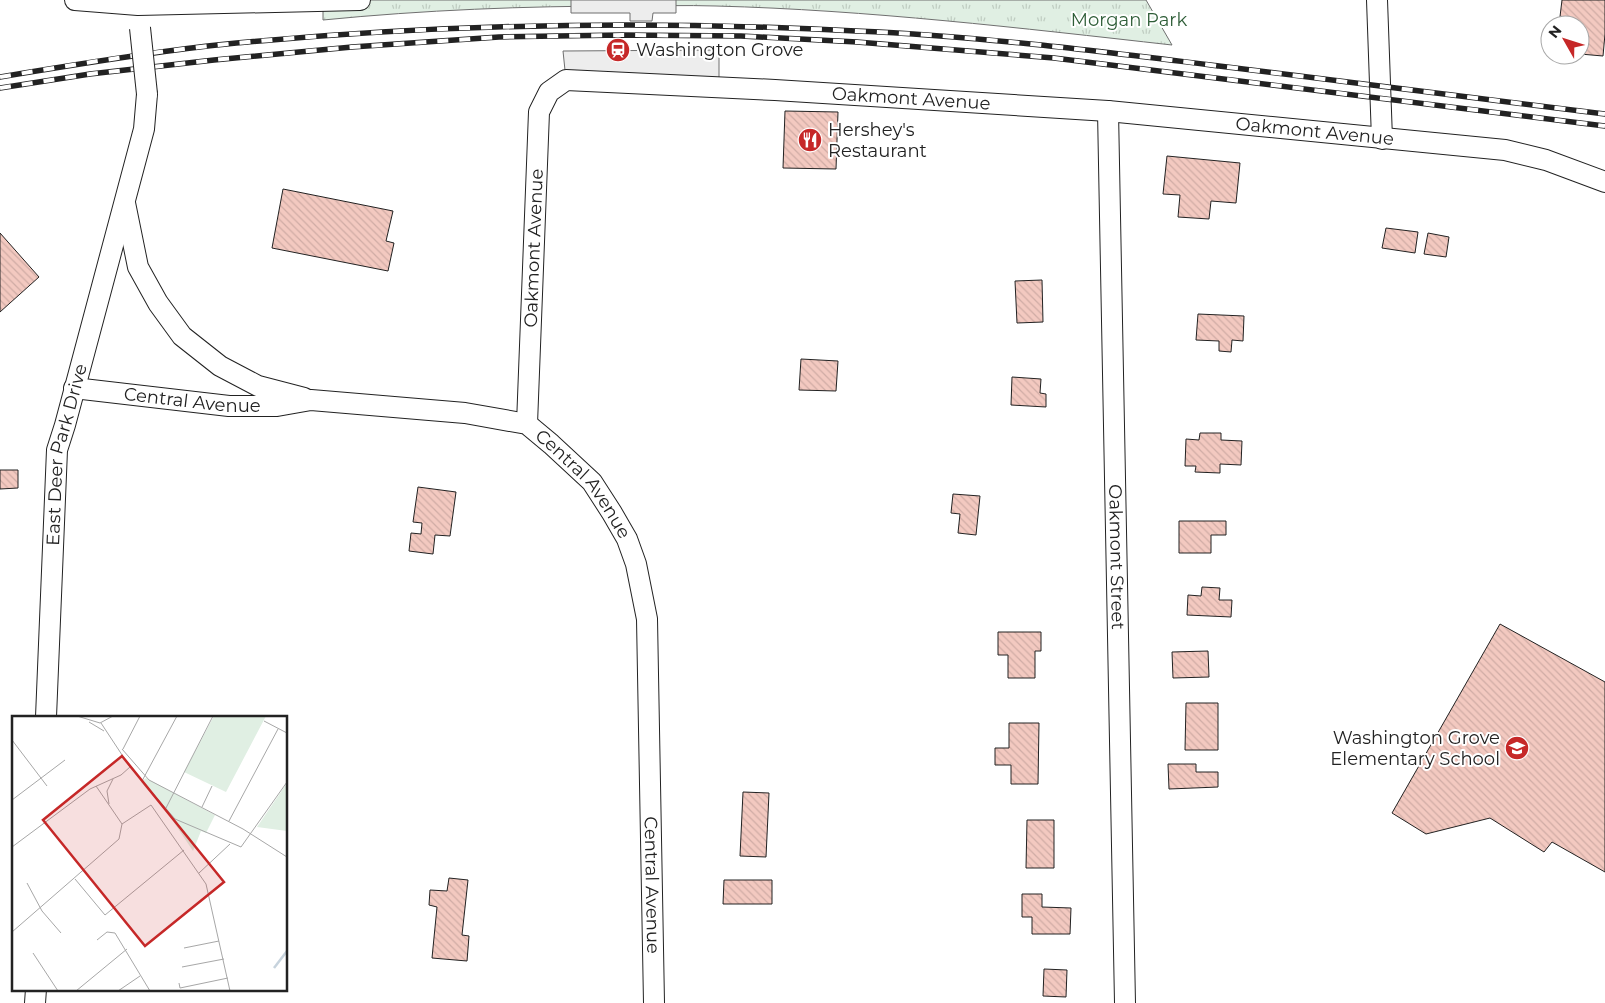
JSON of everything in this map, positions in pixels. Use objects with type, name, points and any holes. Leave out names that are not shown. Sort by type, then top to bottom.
[{"type":"street","points":[[75,0],[138,6],[360,0]]},
{"type":"street","points":[[1377,0],[1382,139]]},
{"type":"street","name":"East Deer Park Drive","points":[[46,716],[57,450],[144,129],[147,94],[138,6]]},
{"type":"street","name":"Oakmont Avenue","points":[[527,424],[539,112],[550,92],[566,80],[775,90],[1108,110],[1506,150],[1546,160],[1605,182]]},
{"type":"street","name":"Oakmont Street","points":[[1108,110],[1125,1003]]},
{"type":"street","name":"East Deer Park Drive","points":[[124,199],[138,267],[158,303],[182,336],[220,366],[258,386],[311,400]]},
{"type":"street","name":"Central Avenue","points":[[74,388],[229,406],[277,406],[311,400],[340,404],[465,413],[527,424],[552,444],[592,482],[627,539],[636,564],[647,619],[654,1003]]},
{"type":"street","points":[[35,1003],[36,990]]},
{"type":"green space","name":"Morgan Park","points":[[323,0],[1146,0],[1172,45],[1001,26],[830,11],[716,6],[512,8],[437,11],[323,20]]},
{"type":"shaded area","points":[[571,0],[676,0],[676,13],[653,13],[652,21],[630,21],[630,13],[571,13]]},
{"type":"shaded area","points":[[719,50],[719,88],[566,80],[563,51]]},
{"type":"building","points":[[1562,0],[1605,0],[1603,56],[1590,55],[1590,15],[1560,15]]},
{"type":"building","name":"Hershey's Restaurant","points":[[785,111],[838,112],[836,169],[783,168]]},
{"type":"building","points":[[1167,156],[1240,163],[1236,203],[1211,201],[1209,219],[1178,217],[1180,195],[1163,194]]},
{"type":"building","points":[[283,189],[393,211],[386,241],[394,243],[388,271],[272,248]]},
{"type":"building","points":[[1386,228],[1418,232],[1415,253],[1382,248]]},
{"type":"building","points":[[0,233],[39,277],[0,312]]},
{"type":"building","points":[[1428,233],[1449,237],[1446,257],[1424,254]]},
{"type":"building","points":[[1042,280],[1043,322],[1017,323],[1015,281]]},
{"type":"building","points":[[1198,314],[1244,316],[1243,341],[1232,340],[1231,352],[1219,351],[1219,341],[1196,340]]},
{"type":"building","points":[[801,359],[838,361],[836,391],[799,390]]},
{"type":"building","points":[[1012,377],[1041,379],[1040,393],[1046,394],[1046,407],[1011,405]]},
{"type":"building","points":[[1200,433],[1221,433],[1221,440],[1242,441],[1241,465],[1220,464],[1220,473],[1195,472],[1196,466],[1185,466],[1186,439],[1199,440]]},
{"type":"building","points":[[0,470],[18,470],[18,488],[0,489]]},
{"type":"building","points":[[418,487],[456,492],[450,536],[435,535],[433,554],[409,551],[411,533],[421,534],[422,523],[413,522]]},
{"type":"building","points":[[953,494],[980,496],[976,535],[958,533],[960,514],[951,513]]},
{"type":"building","points":[[1179,521],[1226,521],[1226,535],[1211,535],[1211,553],[1179,553]]},
{"type":"building","points":[[1202,587],[1220,588],[1219,600],[1232,600],[1231,617],[1187,615],[1188,595],[1201,596]]},
{"type":"building","name":"Washington Grove Elementary School","points":[[1500,624],[1605,682],[1605,872],[1552,842],[1544,852],[1490,818],[1426,834],[1392,813]]},
{"type":"building","points":[[998,632],[1041,632],[1041,651],[1035,651],[1035,678],[1008,678],[1008,655],[998,655]]},
{"type":"building","points":[[1208,651],[1209,677],[1173,678],[1172,652]]},
{"type":"building","points":[[1186,703],[1218,703],[1218,750],[1185,750]]},
{"type":"building","points":[[1009,723],[1039,723],[1038,784],[1011,784],[1011,765],[995,765],[995,748],[1009,748]]},
{"type":"building","points":[[1168,764],[1196,764],[1196,772],[1218,772],[1218,787],[1169,789]]},
{"type":"building","points":[[743,792],[769,793],[766,857],[740,856]]},
{"type":"building","points":[[1027,820],[1054,820],[1054,868],[1026,868]]},
{"type":"building","points":[[449,878],[468,880],[462,935],[469,936],[467,961],[432,958],[437,907],[429,905],[430,890],[447,891]]},
{"type":"building","points":[[724,880],[772,880],[772,904],[723,904]]},
{"type":"building","points":[[1022,894],[1042,894],[1042,907],[1071,908],[1070,934],[1032,934],[1032,917],[1022,917]]},
{"type":"building","points":[[1044,969],[1067,970],[1066,997],[1043,996]]},
{"type":"railway","points":[[0,77],[217,45],[376,32],[536,26],[696,26],[902,33],[993,40],[1605,114]]},
{"type":"railway","points":[[0,88],[90,74],[352,47],[499,37],[741,36],[857,42],[1054,58],[1605,126]]},
{"type":"place","name":"Washington Grove","points":[[618,50]]},
{"type":"place","name":"Hershey's Restaurant","points":[[810,140]]},
{"type":"place","name":"Washington Grove Elementary School","points":[[1517,748]]}]
